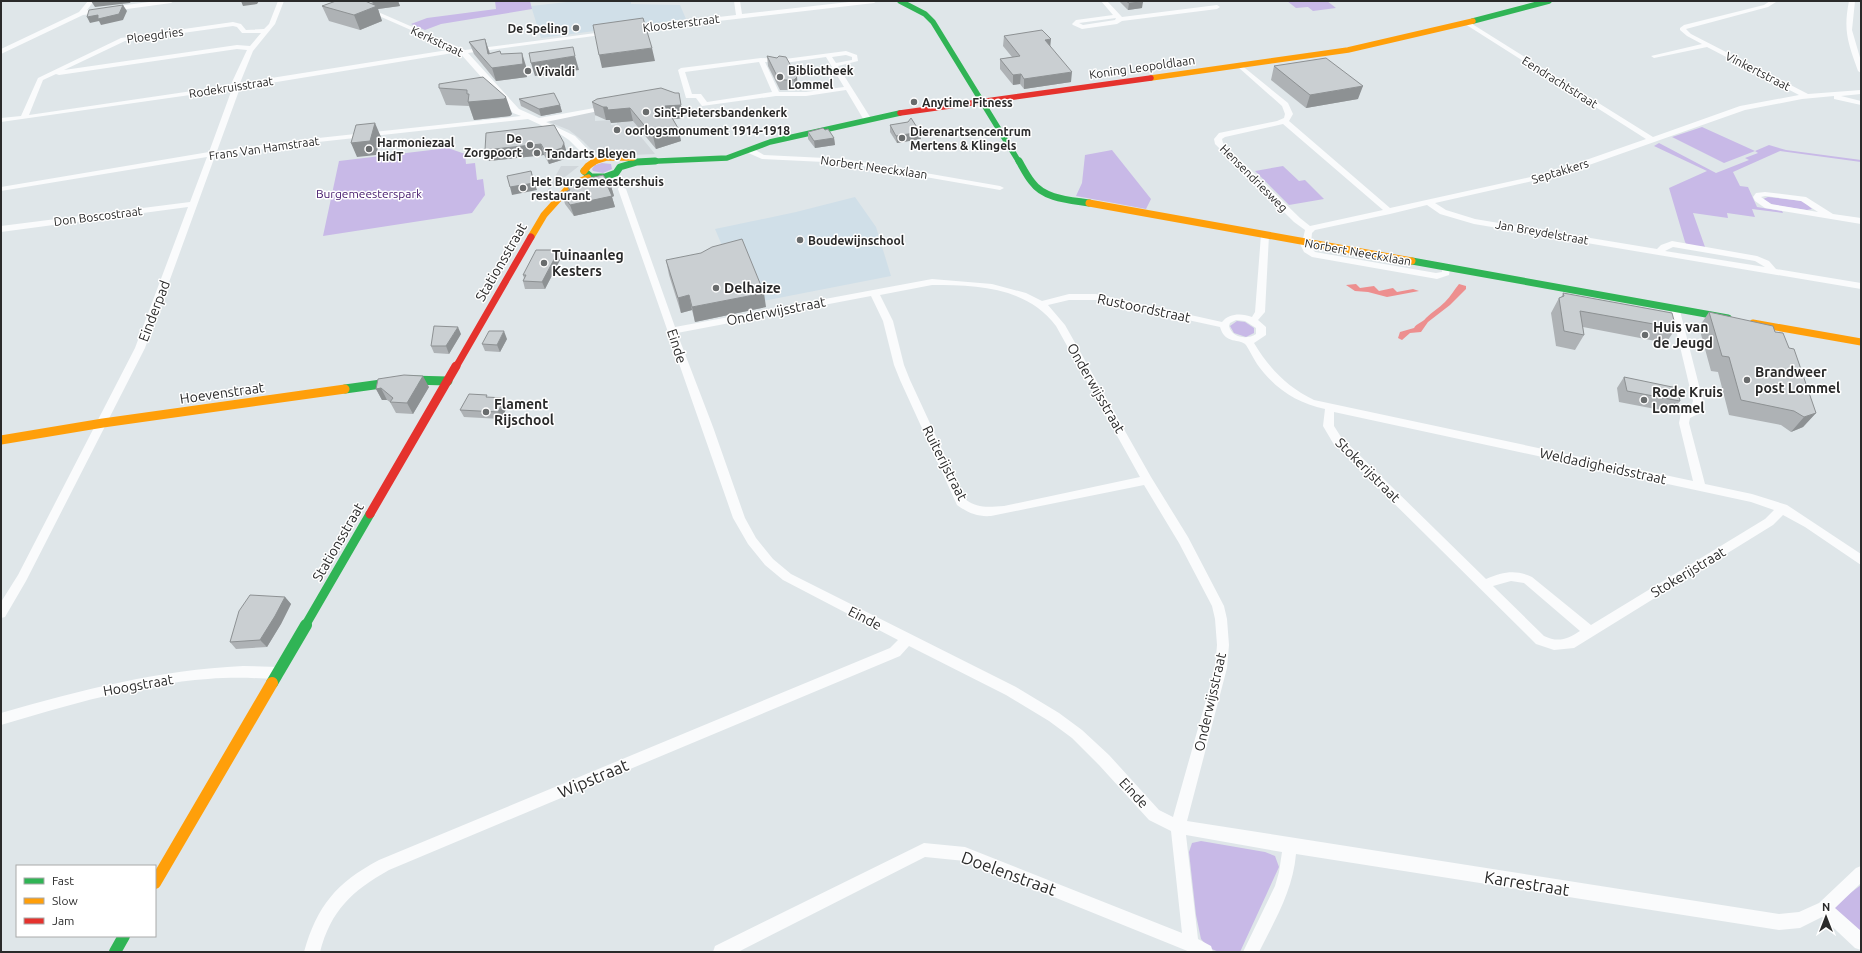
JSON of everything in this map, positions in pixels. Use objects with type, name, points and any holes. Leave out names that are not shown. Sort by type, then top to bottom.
[{"type":"main road","points":[[900,1],[925,14],[933,22],[982,102]]},
{"type":"main road","name":"Koning Leopoldlaan","points":[[670,158],[737,154],[770,142],[906,112],[1356,49],[1467,23],[1550,1]]},
{"type":"main road","name":"Norbert Neeckxlaan","points":[[982,102],[1008,141],[1013,153],[1032,183],[1042,193],[1054,198],[1861,342]]},
{"type":"main road","points":[[613,160],[617,162],[620,167],[617,182],[587,174],[587,164],[595,161],[613,160],[670,158]]},
{"type":"main road","points":[[620,167],[643,161],[670,158]]},
{"type":"main road","name":"Stationsstraat","points":[[156,881],[544,215],[549,200],[560,185],[587,174]]},
{"type":"main road","name":"Hoevenstraat","points":[[1,440],[410,380],[448,381]]},
{"type":"main road","points":[[115,952],[123,937]]},
{"type":"street","points":[[1,52],[81,13],[92,1]]},
{"type":"street","points":[[123,1],[131,6]]},
{"type":"street","points":[[81,13],[171,1]]},
{"type":"street","name":"Einderpad","points":[[1,613],[22,578],[103,424],[140,348],[213,155],[237,86],[236,82],[250,50],[272,24],[281,1]]},
{"type":"street","name":"Kerkstraat","points":[[348,1],[463,51],[501,97],[516,111],[563,132],[572,138],[595,161]]},
{"type":"street","points":[[737,1],[739,16]]},
{"type":"street","name":"Kloosterstraat","points":[[627,30],[874,1]]},
{"type":"street","points":[[1104,1],[1119,18]]},
{"type":"street","points":[[1852,1],[1848,23],[1848,37],[1861,71]]},
{"type":"street","name":"Vinkertstraat","points":[[1773,2],[1766,6],[1682,29],[1684,32],[1708,46],[1808,97]]},
{"type":"street","points":[[1119,18],[1117,22],[1082,27],[1075,24],[1078,21],[1218,7]]},
{"type":"street","name":"Eendrachtstraat","points":[[1467,23],[1652,140]]},
{"type":"street","name":"Ploegdries","points":[[24,118],[40,79],[123,39],[233,24],[239,25],[244,32],[265,31]]},
{"type":"street","points":[[463,51],[613,32]]},
{"type":"street","name":"Vinkertstraat","points":[[1654,56],[1708,46]]},
{"type":"street","name":"Ploegdries","points":[[49,74],[237,47],[253,48]]},
{"type":"street","name":"Rodekruisstraat","points":[[1,120],[24,118],[463,51]]},
{"type":"street","points":[[689,96],[681,70],[761,60],[785,61],[850,53],[856,59],[851,63],[835,65]]},
{"type":"street","points":[[828,55],[868,120]]},
{"type":"street","points":[[761,60],[776,94]]},
{"type":"street","points":[[1240,66],[1288,108],[1289,114],[1284,121],[1390,212]]},
{"type":"street","points":[[679,94],[698,96],[705,104],[776,94],[806,94],[849,88]]},
{"type":"street","name":"Septakkers","points":[[1848,97],[1861,92]]},
{"type":"street","name":"Septakkers","points":[[1309,229],[1537,178],[1569,169],[1743,108],[1821,96],[1848,97],[1861,103]]},
{"type":"street","points":[[1848,97],[1861,98]]},
{"type":"street","points":[[1848,97],[1861,106]]},
{"type":"street","points":[[537,121],[609,106]]},
{"type":"street","name":"Frans Van Hamstraat","points":[[1,189],[302,142],[387,132],[436,129],[528,117]]},
{"type":"street","name":"Hensendriesweg","points":[[1284,121],[1219,136],[1218,141],[1297,220],[1309,229]]},
{"type":"street","name":"Norbert Neeckxlaan","points":[[749,150],[762,157],[845,161],[1000,188]]},
{"type":"street","name":"Einde","points":[[617,182],[672,331],[686,374],[710,434],[739,518],[752,541],[769,562],[787,577],[1011,691],[1054,717],[1077,734],[1104,760],[1154,815],[1178,827]]},
{"type":"street","points":[[1830,216],[1804,199],[1766,194],[1759,194],[1757,197],[1768,206],[1830,216],[1861,220]]},
{"type":"street","name":"Jan Breydelstraat","points":[[1429,203],[1443,212],[1474,221],[1659,252],[1664,247],[1672,244],[1757,259],[1766,264],[1772,271],[1861,286]]},
{"type":"street","name":"Don Boscostraat","points":[[1,229],[194,204]]},
{"type":"street","points":[[1305,242],[1309,229]]},
{"type":"street","points":[[1253,321],[1260,312],[1265,235]]},
{"type":"street","name":"Onderwijsstraat","points":[[672,331],[932,282],[967,283],[1006,290],[1023,295],[1048,309],[1060,325],[1147,480],[1184,540],[1212,594],[1221,619],[1223,645],[1221,668],[1178,827]]},
{"type":"street","name":"Ruiterijstraat","points":[[874,292],[888,321],[899,365],[905,380],[962,502],[971,510],[988,512],[1004,510],[1147,480]]},
{"type":"street","name":"Rustoordstraat","points":[[1041,304],[1069,297],[1096,297],[1224,325]]},
{"type":"street","points":[[1676,309],[1698,401],[1694,411],[1685,416],[1684,424],[1700,487]]},
{"type":"street","points":[[1235,317],[1248,318],[1253,321],[1260,327],[1261,334],[1254,340],[1248,341],[1230,336],[1224,329],[1225,322],[1235,317]]},
{"type":"street","points":[[1248,341],[1258,359],[1292,395],[1311,403],[1330,408]]},
{"type":"street","name":"Weldadigheidsstraat","points":[[1330,408],[1752,498],[1783,508],[1795,514],[1861,560]]},
{"type":"street","name":"Stokerijstraat","points":[[1330,408],[1327,423],[1337,440],[1540,640],[1549,644],[1559,646],[1570,644],[1769,522],[1783,508]]},
{"type":"street","points":[[1484,585],[1510,575],[1528,580],[1590,632]]},
{"type":"street","name":"Wipstraat","points":[[312,952],[319,928],[332,905],[354,882],[366,874],[384,865],[895,652],[908,639]]},
{"type":"street","name":"Hoogstraat","points":[[1,719],[81,696],[149,682],[230,671],[278,673]]},
{"type":"street","points":[[1178,827],[1191,944],[1205,952]]},
{"type":"street","name":"Karrestraat","points":[[1178,827],[1290,846],[1778,922],[1800,920],[1824,908],[1861,874]]},
{"type":"street","points":[[1251,952],[1282,888],[1287,872],[1290,846]]},
{"type":"street","name":"Doelenstraat","points":[[721,952],[924,850],[965,854],[1191,944]]},
{"type":"street","points":[[1824,908],[1861,942]]},
{"type":"shaded area","name":"De Speling","points":[[576,1],[631,1],[631,4],[680,5],[686,19],[541,38],[531,6]]},
{"type":"shaded area","points":[[611,107],[595,116],[595,121],[611,120],[611,125],[617,124],[617,122],[649,119],[650,129],[637,132],[655,154],[608,156],[598,153],[593,151],[569,130],[544,120]]},
{"type":"shaded area","points":[[561,166],[579,166],[547,191]]},
{"type":"shaded area","name":"Boudewijnschool","points":[[855,197],[876,227],[891,276],[763,301],[726,255],[715,229],[796,212]]},
{"type":"shaded area","points":[[1356,284],[1360,288],[1374,286],[1379,291],[1393,288],[1397,292],[1413,289],[1419,291],[1387,297],[1368,292],[1355,291],[1346,285]]},
{"type":"shaded area","points":[[1459,284],[1466,286],[1466,289],[1450,305],[1428,322],[1421,332],[1410,333],[1402,340],[1398,338],[1400,332],[1414,328],[1443,304]]},
{"type":"green space","points":[[495,1],[530,1],[532,9],[441,24],[425,30],[411,24],[427,18],[496,9]]},
{"type":"green space","points":[[1287,1],[1327,1],[1336,8],[1313,11],[1308,7],[1296,8]]},
{"type":"green space","points":[[1702,127],[1755,151],[1724,163],[1672,137]]},
{"type":"green space","points":[[1659,143],[1716,173],[1749,160],[1745,158],[1758,153],[1755,151],[1769,145],[1786,150],[1861,160],[1861,162],[1780,151],[1733,172],[1740,186],[1748,187],[1757,207],[1782,211],[1783,213],[1752,209],[1755,217],[1727,213],[1728,218],[1693,213],[1705,247],[1687,245],[1669,188],[1707,171],[1654,146]]},
{"type":"green space","name":"Burgemeesterspark","points":[[448,148],[465,154],[466,164],[475,163],[477,180],[483,179],[485,195],[472,213],[323,236],[339,161]]},
{"type":"green space","points":[[1112,150],[1151,199],[1146,209],[1076,196],[1082,183],[1085,155]]},
{"type":"green space","points":[[602,163],[611,164],[612,169],[603,173],[593,171],[592,169],[595,165]]},
{"type":"green space","points":[[1283,166],[1299,181],[1305,180],[1324,199],[1289,205],[1255,171]]},
{"type":"green space","points":[[1768,197],[1803,201],[1812,209],[1807,210],[1773,205],[1763,199]]},
{"type":"green space","points":[[1237,321],[1245,322],[1254,328],[1254,333],[1246,337],[1234,333],[1230,326]]},
{"type":"green space","points":[[1201,841],[1265,852],[1275,856],[1279,867],[1240,952],[1219,952],[1209,948],[1201,939],[1196,915],[1189,852],[1192,843]]},
{"type":"green space","points":[[1861,885],[1861,934],[1833,909],[1845,897]]},
{"type":"building","points":[[336,1],[365,1],[377,6],[354,15],[322,6]]},
{"type":"building","points":[[1126,1],[1142,1],[1143,2],[1129,3]]},
{"type":"building","points":[[123,5],[119,14],[98,19],[98,15],[87,17],[89,10]]},
{"type":"building","points":[[643,18],[652,48],[599,55],[593,25]]},
{"type":"building","points":[[1042,30],[1051,39],[1045,40],[1072,72],[1024,79],[1021,74],[1013,75],[1000,59],[1020,56],[1004,36]]},
{"type":"building","points":[[485,39],[488,54],[500,51],[501,54],[522,53],[523,64],[492,68],[469,42]]},
{"type":"building","points":[[573,47],[575,56],[531,63],[529,53]]},
{"type":"building","points":[[767,56],[777,58],[779,56],[786,57],[797,77],[794,80],[779,80]]},
{"type":"building","points":[[1326,58],[1363,86],[1310,95],[1274,66]]},
{"type":"building","points":[[483,77],[506,97],[504,99],[468,102],[469,94],[467,94],[467,90],[439,88],[439,84]]},
{"type":"building","points":[[661,88],[679,93],[681,105],[665,106],[678,128],[653,136],[630,108],[608,110],[607,107],[603,107],[592,102],[597,99]]},
{"type":"building","points":[[554,93],[560,105],[539,109],[519,99]]},
{"type":"building","points":[[911,118],[920,132],[896,136],[890,125],[908,122]]},
{"type":"building","points":[[375,123],[370,141],[351,143],[356,125]]},
{"type":"building","points":[[554,125],[564,143],[562,148],[546,153],[541,144],[485,150],[486,133]]},
{"type":"building","points":[[823,128],[825,130],[828,129],[834,138],[814,141],[808,132]]},
{"type":"building","points":[[531,171],[534,183],[510,187],[507,176]]},
{"type":"building","points":[[603,175],[611,186],[608,187],[612,196],[570,205],[562,193],[570,190],[568,187],[572,182]]},
{"type":"building","name":"Delhaize","points":[[742,239],[764,293],[692,307],[689,295],[678,298],[666,260],[701,253],[712,247]]},
{"type":"building","points":[[536,250],[559,250],[542,282],[523,281],[526,275],[523,275]]},
{"type":"building","points":[[1563,293],[1672,313],[1676,328],[1580,311],[1584,335],[1564,331],[1559,298],[1564,296]]},
{"type":"building","points":[[1709,312],[1773,326],[1775,332],[1783,333],[1789,348],[1794,349],[1816,413],[1804,417],[1794,411],[1741,400],[1729,357],[1722,356]]},
{"type":"building","points":[[434,326],[458,327],[446,346],[431,346]]},
{"type":"building","points":[[489,331],[504,331],[497,345],[482,344]]},
{"type":"building","points":[[404,375],[423,376],[407,403],[390,402],[393,398],[381,388],[376,389],[378,379]]},
{"type":"building","points":[[1624,377],[1677,388],[1680,401],[1627,391]]},
{"type":"building","points":[[469,394],[505,398],[498,412],[460,410]]},
{"type":"building","points":[[250,595],[285,597],[260,640],[230,642],[239,611]]},
{"type":"traffic: fast","points":[[900,1],[925,14],[933,22],[1032,183],[1044,192],[1058,198],[1089,203]]},
{"type":"traffic: fast","points":[[1473,21],[1549,1]]},
{"type":"traffic: fast","points":[[584,171],[591,177],[605,177],[616,173],[620,167],[637,162],[727,158],[770,142],[900,113]]},
{"type":"traffic: fast","points":[[1412,261],[1728,318]]},
{"type":"traffic: fast","points":[[345,389],[410,380],[448,381]]},
{"type":"traffic: fast","points":[[272,683],[370,514]]},
{"type":"traffic: fast","points":[[115,952],[123,937]]},
{"type":"traffic: slow","points":[[1151,78],[1348,50],[1473,21]]},
{"type":"traffic: slow","points":[[584,171],[593,162],[606,158],[633,158]]},
{"type":"traffic: slow","points":[[531,237],[544,215],[570,186],[588,178]]},
{"type":"traffic: slow","points":[[1089,203],[1412,261]]},
{"type":"traffic: slow","points":[[1753,323],[1861,342]]},
{"type":"traffic: slow","points":[[1,440],[103,423],[345,389]]},
{"type":"traffic: slow","points":[[156,881],[272,683]]},
{"type":"traffic: jam","points":[[900,113],[1151,78]]},
{"type":"traffic: jam","points":[[370,514],[531,237]]},
{"type":"place","name":"De Speling","points":[[576,28]]},
{"type":"place","name":"Vivaldi","points":[[528,71]]},
{"type":"place","name":"Bibliotheek Lommel","points":[[780,77]]},
{"type":"place","name":"Anytime Fitness","points":[[914,102]]},
{"type":"place","name":"Sint-Pietersbandenkerk","points":[[646,112]]},
{"type":"place","name":"oorlogsmonument 1914-1918","points":[[617,130]]},
{"type":"place","name":"Dierenartsencentrum Mertens & Klingels","points":[[902,138]]},
{"type":"place","name":"De Zorgpoort","points":[[530,145]]},
{"type":"place","name":"Harmoniezaal HidT","points":[[369,149]]},
{"type":"place","name":"Tandarts Bleyen","points":[[537,153]]},
{"type":"place","name":"Het Burgemeestershuis restaurant","points":[[523,188]]},
{"type":"place","name":"Boudewijnschool","points":[[800,240]]},
{"type":"place","name":"Tuinaanleg Kesters","points":[[544,263]]},
{"type":"place","name":"Delhaize","points":[[716,288]]},
{"type":"place","name":"Huis van de Jeugd","points":[[1645,335]]},
{"type":"place","name":"Brandweer post Lommel","points":[[1747,380]]},
{"type":"place","name":"Rode Kruis Lommel","points":[[1644,400]]},
{"type":"place","name":"Flament Rijschool","points":[[486,412]]}]
